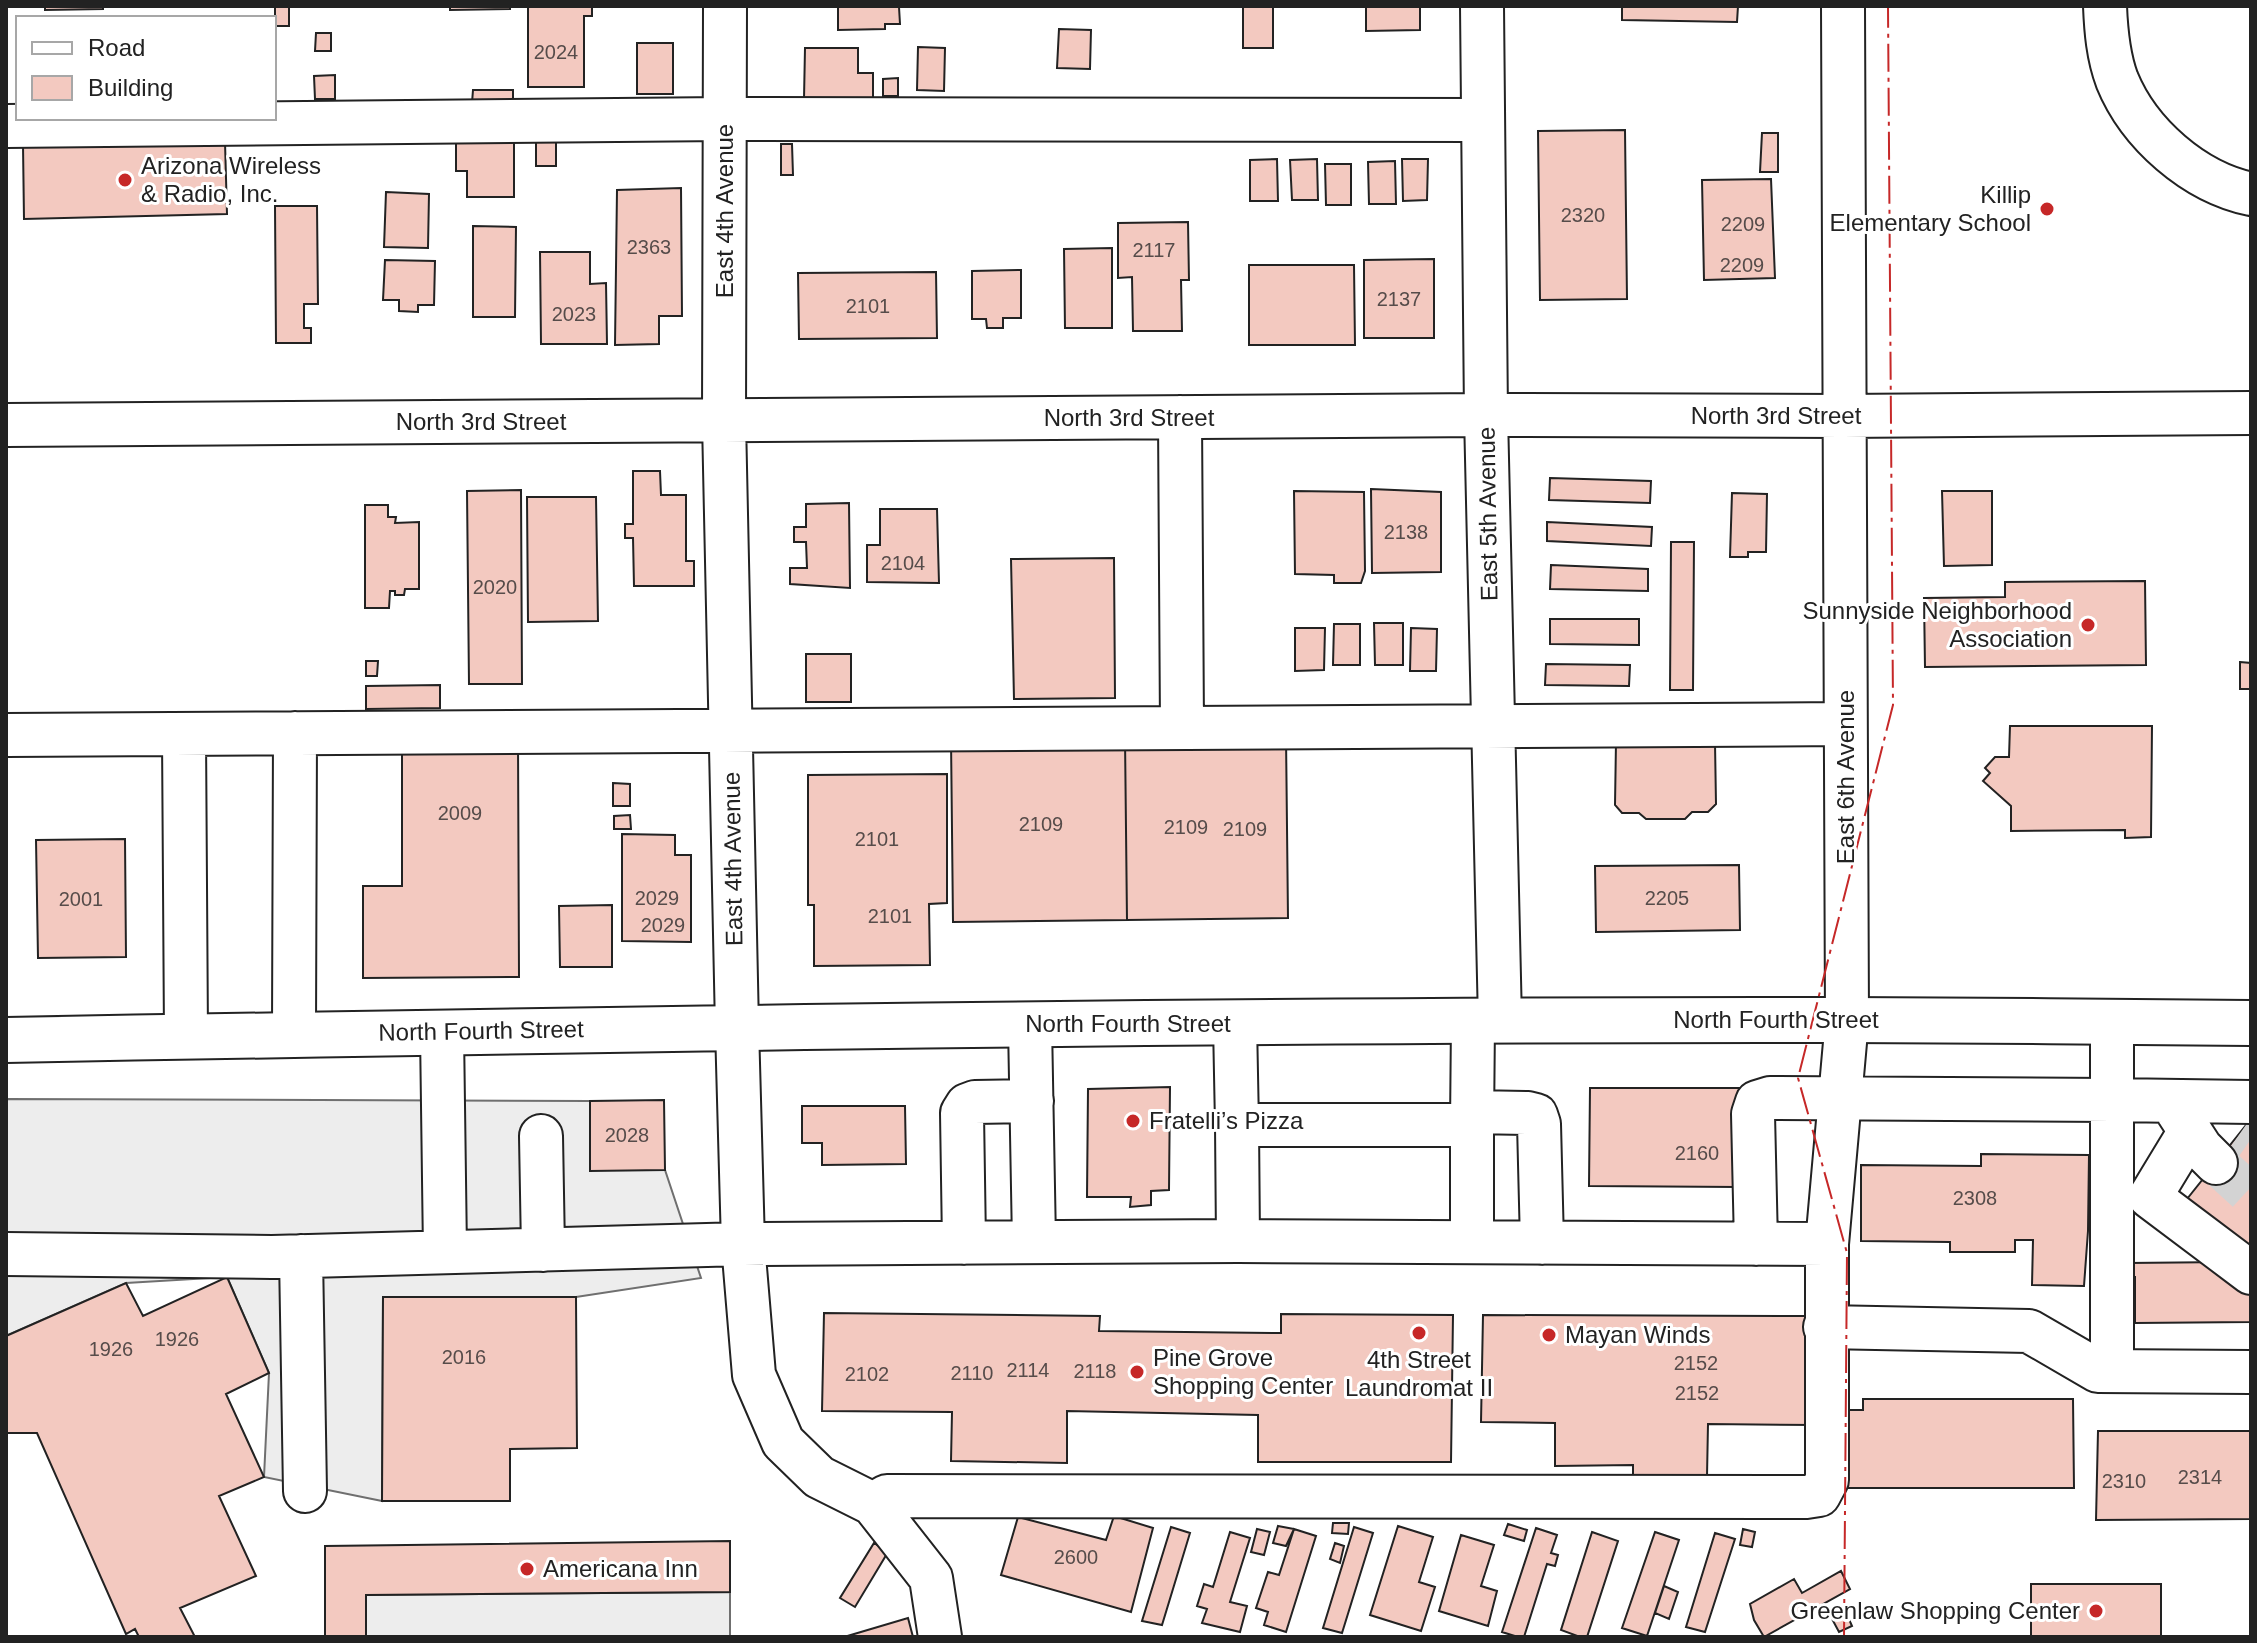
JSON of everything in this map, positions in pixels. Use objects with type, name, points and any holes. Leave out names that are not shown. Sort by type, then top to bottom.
[{"type":"main road","name":"North Fourth Street","points":[[6,1040],[737,1027],[1487,1021],[2251,1023]]},
{"type":"street","name":"East 4th Avenue","points":[[725,6],[724,421],[730,729],[743,1244],[754,1375],[783,1442],[819,1477],[873,1504],[931,1578],[940,1637]]},
{"type":"street","name":"East 5th Avenue","points":[[1472,1242],[1472,1118],[1487,1021],[1493,725],[1482,6]]},
{"type":"street","name":"East 6th Avenue","points":[[873,1504],[887,1496],[1819,1495],[1827,1480],[1827,1244],[1847,1020],[1843,6]]},
{"type":"street","points":[[2105,6],[2110,56],[2118,81],[2153,137],[2202,175],[2251,194]]},
{"type":"street","points":[[6,126],[725,119],[1483,120]]},
{"type":"street","name":"North 3rd Street","points":[[6,425],[2251,413]]},
{"type":"street","points":[[1180,417],[1182,727]]},
{"type":"street","points":[[6,735],[1845,724]]},
{"type":"street","points":[[294,1035],[295,733]]},
{"type":"street","points":[[184,734],[186,1037]]},
{"type":"street","points":[[2112,1022],[2112,1371]]},
{"type":"street","points":[[1235,1023],[1238,1241]]},
{"type":"street","points":[[1030,1025],[1034,1242]]},
{"type":"street","points":[[442,1032],[445,1252]]},
{"type":"street","points":[[1756,1244],[1753,1114],[1757,1102],[1770,1098],[2112,1100],[2213,1122],[2150,1197],[2251,1273]]},
{"type":"street","points":[[964,1243],[962,1113],[967,1105],[975,1102],[1032,1101]]},
{"type":"street","points":[[1237,1125],[1536,1115],[1539,1124],[1542,1243]]},
{"type":"street","points":[[541,1136],[543,1250]]},
{"type":"street","points":[[6,1254],[301,1256],[743,1244],[1034,1242],[1827,1244]]},
{"type":"street","points":[[301,1256],[305,1491]]},
{"type":"street","points":[[1825,1327],[2029,1331],[2098,1371],[2251,1372]]},
{"type":"shaded area","points":[[6,1099],[590,1101],[590,1170],[665,1170],[701,1278],[576,1297],[383,1297],[382,1501],[264,1477],[269,1373],[227,1277],[126,1283],[6,1336]]},
{"type":"shaded area","points":[[730,1592],[730,1637],[366,1637],[366,1595]]},
{"type":"building","points":[[45,6],[103,6],[103,9],[45,10]]},
{"type":"building","points":[[275,6],[289,6],[289,26],[276,26]]},
{"type":"building","points":[[450,6],[510,6],[510,9],[450,10]]},
{"type":"building","points":[[528,6],[592,6],[592,16],[584,16],[584,87],[528,87]]},
{"type":"building","points":[[838,6],[899,7],[900,24],[885,24],[885,29],[838,30]]},
{"type":"building","points":[[1243,6],[1273,6],[1273,48],[1243,48]]},
{"type":"building","points":[[1366,6],[1420,6],[1420,30],[1366,31]]},
{"type":"building","points":[[1622,6],[1738,6],[1737,22],[1622,20]]},
{"type":"building","points":[[1059,29],[1091,30],[1090,69],[1057,68]]},
{"type":"building","points":[[316,33],[331,33],[331,51],[315,51]]},
{"type":"building","points":[[637,43],[673,43],[673,94],[637,94]]},
{"type":"building","points":[[918,47],[945,48],[944,91],[917,90]]},
{"type":"building","points":[[805,48],[858,48],[858,73],[873,73],[873,100],[804,99]]},
{"type":"building","points":[[335,75],[335,99],[315,99],[314,76]]},
{"type":"building","points":[[898,78],[898,96],[883,96],[883,79]]},
{"type":"building","points":[[473,90],[513,90],[513,104],[472,103]]},
{"type":"building","points":[[536,129],[556,129],[556,166],[536,166]]},
{"type":"building","points":[[1625,130],[1627,299],[1540,300],[1538,131]]},
{"type":"building","points":[[456,131],[514,131],[514,197],[467,197],[467,171],[456,171]]},
{"type":"building","points":[[1762,133],[1778,133],[1778,172],[1760,172]]},
{"type":"building","name":"Arizona Wireless & Radio, Inc.","points":[[225,142],[227,214],[24,219],[23,145]]},
{"type":"building","points":[[781,144],[792,144],[793,175],[781,175]]},
{"type":"building","points":[[1277,159],[1278,201],[1250,201],[1250,160]]},
{"type":"building","points":[[1317,159],[1318,200],[1292,200],[1290,160]]},
{"type":"building","points":[[1402,159],[1428,159],[1427,200],[1403,201]]},
{"type":"building","points":[[1395,161],[1396,204],[1369,204],[1368,162]]},
{"type":"building","points":[[1325,164],[1351,164],[1351,205],[1326,205]]},
{"type":"building","points":[[1771,179],[1775,278],[1704,280],[1702,180]]},
{"type":"building","points":[[681,188],[682,316],[659,316],[659,344],[615,345],[617,190]]},
{"type":"building","points":[[386,192],[429,194],[428,248],[384,247]]},
{"type":"building","points":[[275,206],[317,206],[318,304],[304,304],[304,328],[311,328],[311,343],[276,343]]},
{"type":"building","points":[[1188,222],[1189,280],[1181,280],[1182,331],[1133,331],[1132,277],[1118,278],[1118,223]]},
{"type":"building","points":[[473,226],[516,227],[515,317],[473,317]]},
{"type":"building","points":[[1112,248],[1112,328],[1065,328],[1064,249]]},
{"type":"building","points":[[540,252],[590,252],[590,284],[606,283],[607,344],[541,344]]},
{"type":"building","points":[[1434,259],[1434,338],[1364,338],[1364,260]]},
{"type":"building","points":[[385,260],[435,261],[434,305],[418,305],[418,312],[399,311],[399,300],[383,300]]},
{"type":"building","points":[[1249,265],[1354,265],[1355,345],[1249,345]]},
{"type":"building","points":[[1021,270],[1021,318],[1003,318],[1003,328],[987,328],[986,319],[972,319],[972,271]]},
{"type":"building","points":[[936,272],[937,338],[799,339],[798,273]]},
{"type":"building","points":[[633,471],[660,471],[661,495],[686,495],[686,561],[694,561],[694,586],[634,586],[633,538],[625,538],[625,524],[633,524]]},
{"type":"building","points":[[1550,478],[1651,481],[1650,503],[1549,500]]},
{"type":"building","points":[[1371,489],[1441,492],[1441,572],[1372,573]]},
{"type":"building","points":[[521,490],[522,684],[469,684],[467,491]]},
{"type":"building","points":[[1294,491],[1364,492],[1365,571],[1361,583],[1334,583],[1334,575],[1295,574]]},
{"type":"building","points":[[1942,491],[1992,491],[1992,565],[1944,566]]},
{"type":"building","points":[[1732,493],[1767,494],[1766,552],[1748,552],[1748,557],[1730,557]]},
{"type":"building","points":[[527,497],[596,497],[598,621],[528,622]]},
{"type":"building","points":[[849,503],[850,588],[790,584],[790,568],[807,568],[806,542],[794,542],[794,527],[806,527],[806,504]]},
{"type":"building","points":[[365,505],[388,505],[388,517],[396,517],[395,523],[419,522],[419,589],[405,589],[404,595],[395,595],[395,591],[390,591],[389,608],[365,608]]},
{"type":"building","points":[[880,509],[937,509],[939,583],[867,582],[867,545],[880,545]]},
{"type":"building","points":[[1547,522],[1652,527],[1651,546],[1547,541]]},
{"type":"building","points":[[1671,542],[1694,542],[1693,690],[1670,690]]},
{"type":"building","points":[[1114,558],[1115,698],[1014,699],[1011,559]]},
{"type":"building","points":[[1551,565],[1648,569],[1648,591],[1550,589]]},
{"type":"building","points":[[2145,581],[2146,665],[1925,667],[1924,598],[2005,597],[2005,582]]},
{"type":"building","points":[[1550,619],[1639,619],[1639,645],[1550,644]]},
{"type":"building","points":[[1374,623],[1403,623],[1403,665],[1375,665]]},
{"type":"building","points":[[1334,624],[1360,624],[1360,665],[1333,665]]},
{"type":"building","points":[[1295,628],[1325,628],[1324,670],[1295,671]]},
{"type":"building","points":[[1411,628],[1437,629],[1436,671],[1410,671]]},
{"type":"building","points":[[806,654],[851,654],[851,702],[806,702]]},
{"type":"building","points":[[366,661],[378,661],[377,676],[366,676]]},
{"type":"building","points":[[2240,662],[2251,663],[2251,689],[2240,689]]},
{"type":"building","points":[[1546,664],[1630,665],[1629,686],[1545,685]]},
{"type":"building","points":[[440,685],[440,708],[366,709],[366,686]]},
{"type":"building","points":[[2010,726],[2152,726],[2151,837],[2125,838],[2125,830],[2011,831],[2011,806],[1983,781],[1990,773],[1985,768],[1995,757],[2009,757]]},
{"type":"building","points":[[1286,736],[1288,918],[1127,920],[1125,738]]},
{"type":"building","points":[[1125,738],[1127,920],[953,922],[951,739]]},
{"type":"building","points":[[518,739],[519,977],[363,978],[363,886],[402,886],[402,740]]},
{"type":"building","points":[[1616,742],[1715,743],[1716,804],[1708,812],[1692,812],[1685,819],[1646,819],[1639,813],[1622,813],[1615,805]]},
{"type":"building","points":[[947,774],[947,903],[929,904],[930,965],[814,966],[814,905],[808,905],[808,775]]},
{"type":"building","points":[[613,783],[630,784],[630,806],[613,806]]},
{"type":"building","points":[[630,815],[631,829],[614,829],[614,816]]},
{"type":"building","points":[[622,834],[675,835],[675,855],[691,855],[691,942],[622,941]]},
{"type":"building","points":[[125,839],[126,957],[38,958],[36,840]]},
{"type":"building","points":[[1739,865],[1740,930],[1596,932],[1595,866]]},
{"type":"building","points":[[612,905],[612,967],[560,967],[559,906]]},
{"type":"building","points":[[1170,1087],[1169,1190],[1151,1191],[1151,1205],[1130,1207],[1131,1197],[1087,1197],[1088,1089]]},
{"type":"building","points":[[1590,1088],[1739,1088],[1738,1187],[1589,1186]]},
{"type":"building","points":[[664,1100],[665,1170],[590,1171],[590,1101]]},
{"type":"building","points":[[802,1106],[905,1106],[906,1164],[822,1165],[822,1143],[802,1143]]},
{"type":"building","points":[[2247,1124],[2251,1127],[2251,1259],[2183,1204]]},
{"type":"building","points":[[1981,1154],[2089,1155],[2084,1286],[2032,1285],[2033,1240],[2015,1240],[2015,1252],[1950,1252],[1950,1242],[1861,1241],[1861,1165],[1981,1166]]},
{"type":"building","points":[[2228,1262],[2250,1284],[2251,1322],[2135,1323],[2135,1277],[2128,1277],[2128,1263]]},
{"type":"building","points":[[227,1277],[269,1373],[226,1394],[264,1477],[219,1496],[256,1576],[180,1608],[195,1637],[139,1637],[135,1629],[126,1634],[37,1433],[6,1433],[6,1336],[126,1283],[143,1316]]},
{"type":"building","points":[[383,1297],[576,1297],[577,1448],[510,1449],[510,1501],[382,1501]]},
{"type":"building","name":"Pine Grove Shopping Center","points":[[824,1313],[1100,1316],[1099,1331],[1281,1333],[1281,1314],[1453,1315],[1451,1462],[1258,1462],[1258,1415],[1067,1411],[1067,1463],[951,1461],[952,1412],[822,1411]]},
{"type":"building","points":[[1483,1315],[1816,1316],[1816,1425],[1708,1424],[1707,1476],[1633,1476],[1633,1465],[1555,1466],[1555,1423],[1481,1422]]},
{"type":"building","points":[[1863,1399],[2073,1399],[2074,1488],[1847,1488],[1847,1410],[1863,1410]]},
{"type":"building","points":[[2098,1431],[2251,1431],[2251,1519],[2096,1520]]},
{"type":"building","points":[[1114,1516],[1153,1528],[1131,1612],[1001,1575],[1018,1517],[1106,1540]]},
{"type":"building","points":[[1333,1523],[1349,1523],[1348,1534],[1332,1533]]},
{"type":"building","points":[[1508,1524],[1527,1530],[1524,1541],[1504,1535]]},
{"type":"building","points":[[1278,1526],[1294,1529],[1286,1546],[1273,1543]]},
{"type":"building","points":[[1398,1526],[1433,1537],[1419,1582],[1435,1587],[1421,1631],[1370,1615]]},
{"type":"building","points":[[1171,1527],[1190,1533],[1162,1625],[1142,1621]]},
{"type":"building","points":[[1354,1527],[1373,1533],[1342,1633],[1323,1628]]},
{"type":"building","points":[[1536,1528],[1557,1535],[1551,1553],[1558,1555],[1555,1566],[1547,1564],[1524,1637],[1518,1637],[1502,1632]]},
{"type":"building","points":[[1257,1529],[1270,1532],[1264,1555],[1251,1552]]},
{"type":"building","points":[[1294,1529],[1316,1536],[1286,1632],[1264,1625],[1268,1612],[1256,1608],[1268,1572],[1279,1575]]},
{"type":"building","points":[[1743,1529],[1755,1532],[1752,1547],[1740,1545]]},
{"type":"building","points":[[1230,1532],[1250,1538],[1230,1602],[1247,1606],[1240,1632],[1202,1623],[1207,1609],[1197,1606],[1204,1584],[1213,1587]]},
{"type":"building","points":[[1592,1532],[1618,1541],[1587,1637],[1580,1637],[1561,1630]]},
{"type":"building","points":[[1655,1532],[1679,1540],[1647,1636],[1622,1628]]},
{"type":"building","points":[[1715,1533],[1735,1539],[1705,1632],[1686,1627]]},
{"type":"building","points":[[1461,1535],[1494,1545],[1481,1586],[1497,1591],[1488,1626],[1439,1611]]},
{"type":"building","name":"Americana Inn","points":[[730,1541],[730,1592],[366,1595],[366,1637],[325,1637],[325,1546]]},
{"type":"building","points":[[874,1543],[888,1552],[855,1607],[840,1598]]},
{"type":"building","points":[[1335,1543],[1344,1546],[1340,1563],[1330,1559]]},
{"type":"building","points":[[1841,1571],[1850,1589],[1764,1637],[1754,1620],[1750,1604],[1794,1579],[1802,1593]]},
{"type":"building","name":"Greenlaw Shopping Center","points":[[2031,1584],[2161,1584],[2161,1637],[2031,1637]]},
{"type":"building","points":[[1664,1586],[1678,1592],[1669,1619],[1655,1613]]},
{"type":"building","points":[[1845,1610],[1852,1626],[1839,1632],[1831,1617]]},
{"type":"building","points":[[908,1618],[913,1637],[844,1637]]},
{"type":"tunnel","points":[[2241,1132],[2251,1139]]},
{"type":"tunnel","points":[[2216,1163],[2251,1195]]},
{"type":"power","points":[[1844,1637],[1847,1253],[1798,1078],[1893,705],[1888,6]]},
{"type":"place","name":"Arizona Wireless & Radio, Inc.","points":[[125,180]]},
{"type":"place","name":"Killip Elementary School","points":[[2047,209]]},
{"type":"place","name":"Sunnyside Neighborhood Association","points":[[2088,625]]},
{"type":"place","name":"Fratelli’s Pizza","points":[[1133,1121]]},
{"type":"place","name":"4th Street Laundromat II","points":[[1419,1333]]},
{"type":"place","name":"Mayan Winds","points":[[1549,1335]]},
{"type":"place","name":"Pine Grove Shopping Center","points":[[1137,1372]]},
{"type":"place","name":"Americana Inn","points":[[527,1569]]},
{"type":"place","name":"Greenlaw Shopping Center","points":[[2096,1611]]}]
